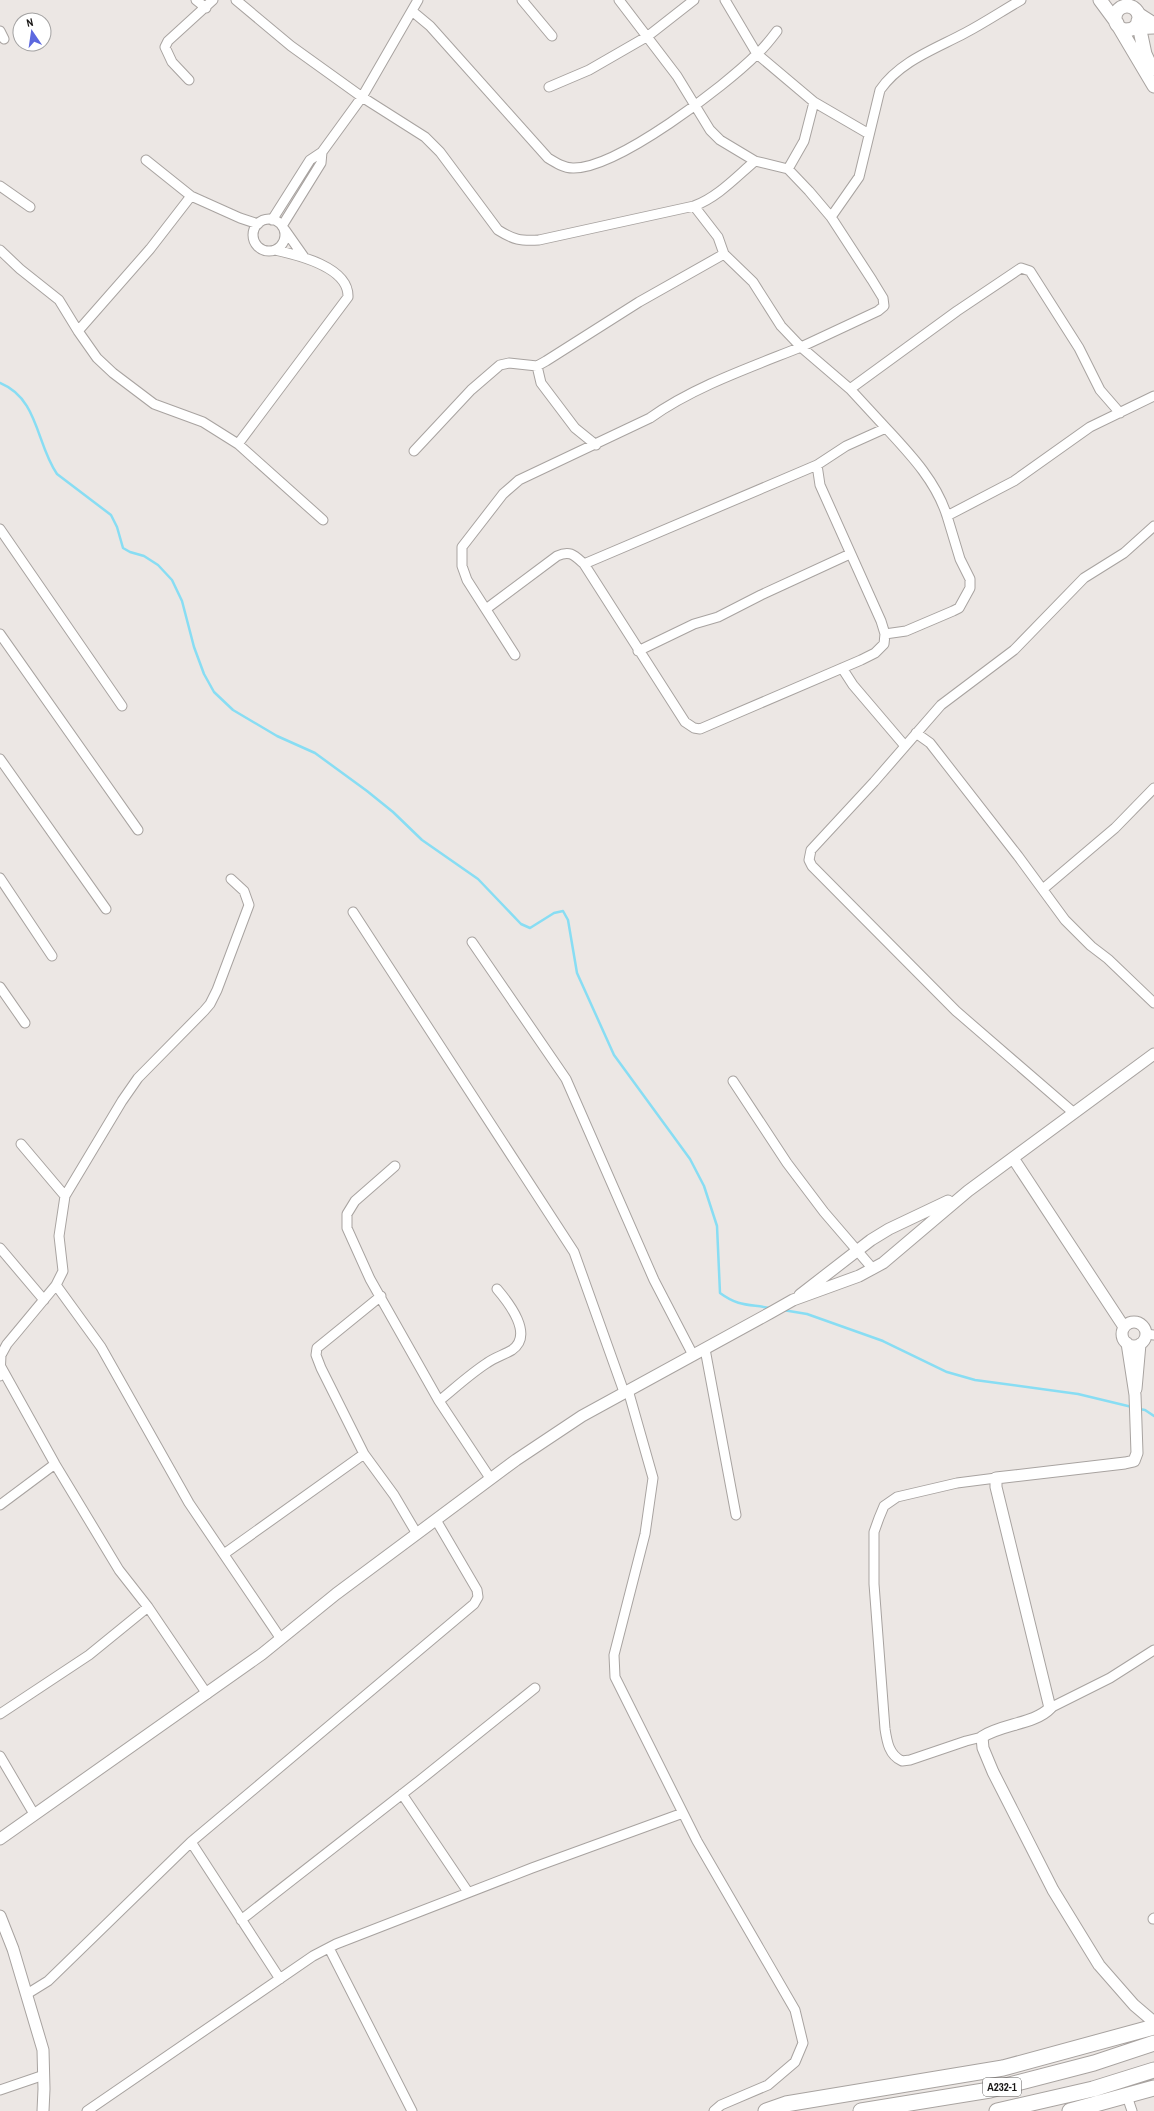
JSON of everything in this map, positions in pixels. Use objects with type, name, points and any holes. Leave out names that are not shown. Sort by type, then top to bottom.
[{"type":"highway","points":[[766,2111],[793,2103],[1004,2068],[1154,2027]]},
{"type":"highway","name":"A232-1","points":[[861,2111],[990,2090],[1059,2073],[1147,2046]]},
{"type":"highway","name":"A232-1","points":[[996,2111],[1093,2089],[1151,2071]]},
{"type":"highway","points":[[1070,2111],[1154,2088]]},
{"type":"main road","points":[[1100,0],[1131,22],[1154,73]]},
{"type":"main road","points":[[1124,0],[1154,86]]},
{"type":"street","points":[[196,0],[206,8]]},
{"type":"street","points":[[189,80],[172,62],[165,47],[168,41],[213,0]]},
{"type":"street","points":[[236,0],[291,46],[362,97],[425,137],[440,152],[498,230],[511,238],[520,241],[539,240],[694,206],[717,194],[756,161]]},
{"type":"street","points":[[272,220],[310,160],[322,152],[362,97],[418,0]]},
{"type":"street","points":[[522,0],[552,36]]},
{"type":"street","points":[[515,655],[467,580],[462,566],[462,546],[503,494],[519,480],[650,418],[668,405],[741,371],[800,347],[878,311],[884,306],[883,298],[831,217],[788,169],[756,161],[720,140],[710,130],[687,90],[648,36],[619,0]]},
{"type":"street","points":[[549,87],[589,70],[648,36],[694,0]]},
{"type":"street","points":[[724,0],[757,54],[814,102],[869,134]]},
{"type":"street","points":[[831,217],[859,177],[880,90],[887,80],[904,65],[967,32],[1020,0]]},
{"type":"street","points":[[412,11],[430,26],[548,158],[560,165],[573,168],[589,165],[617,155],[695,106],[757,54],[777,31]]},
{"type":"street","points":[[1131,22],[1154,23]]},
{"type":"street","points":[[1131,22],[1154,28]]},
{"type":"street","points":[[788,169],[804,141],[814,102]]},
{"type":"street","points":[[275,250],[283,244],[283,228],[321,163],[322,152]]},
{"type":"street","points":[[146,160],[190,196],[240,218],[258,224],[267,220],[272,220],[283,228],[304,257]]},
{"type":"street","points":[[0,186],[30,207]]},
{"type":"street","points":[[78,331],[150,249],[190,196]]},
{"type":"street","points":[[694,206],[718,237],[724,254],[752,282],[781,326],[800,347],[850,389],[919,464],[942,502],[960,559],[970,579],[970,588],[959,608],[953,612],[906,631],[885,634]]},
{"type":"street","points":[[238,444],[348,297],[347,284],[336,272],[304,257],[275,250],[266,251],[261,249],[240,218]]},
{"type":"street","points":[[254,237],[258,224]]},
{"type":"street","points":[[0,250],[20,269],[59,300],[97,358],[113,373],[154,404],[203,422],[238,444],[323,520]]},
{"type":"street","points":[[414,451],[471,390],[500,365],[509,364],[537,366],[560,353],[638,302],[724,254]]},
{"type":"street","points":[[850,389],[957,311],[1021,268],[1026,268],[1030,271],[1079,348],[1100,390],[1120,413]]},
{"type":"street","points":[[537,366],[541,383],[575,428],[596,444]]},
{"type":"street","points":[[947,516],[1014,481],[1090,427],[1154,396]]},
{"type":"street","points":[[584,564],[817,465],[846,446],[886,428]]},
{"type":"street","points":[[486,609],[557,556],[572,553],[584,564],[685,722],[700,729],[842,668],[875,652],[884,644],[885,634],[881,621],[820,485],[817,465]]},
{"type":"street","points":[[1074,1113],[956,1011],[812,866],[809,860],[812,850],[941,705],[1014,650],[1084,578],[1124,552],[1154,526]]},
{"type":"street","points":[[0,530],[122,706]]},
{"type":"street","points":[[638,650],[694,624],[718,617],[761,594],[850,554]]},
{"type":"street","points":[[0,634],[138,830]]},
{"type":"street","points":[[842,668],[854,685],[905,746]]},
{"type":"street","points":[[916,733],[930,743],[1043,889],[1065,920],[1154,1003]]},
{"type":"street","points":[[0,759],[106,909]]},
{"type":"street","points":[[1043,889],[1115,828],[1154,788]]},
{"type":"street","points":[[0,878],[52,956]]},
{"type":"street","points":[[0,1376],[1,1355],[7,1344],[56,1285],[63,1271],[59,1236],[65,1196],[122,1100],[138,1078],[210,1004],[249,905],[244,891],[231,879]]},
{"type":"street","points":[[353,912],[574,1252],[626,1391],[653,1478],[645,1534],[614,1655],[615,1677],[697,1841],[795,2010],[803,2043],[795,2062],[768,2085],[721,2105],[714,2111]]},
{"type":"street","points":[[472,942],[566,1079],[654,1280],[693,1355]]},
{"type":"street","points":[[0,987],[25,1023]]},
{"type":"street","points":[[0,1838],[207,1694],[281,1639],[336,1594],[490,1478],[582,1416],[770,1312],[793,1300],[873,1269],[894,1254],[968,1191],[1154,1054]]},
{"type":"street","points":[[733,1081],[787,1163],[824,1212],[873,1269]]},
{"type":"street","points":[[21,1144],[65,1196]]},
{"type":"street","points":[[1013,1158],[1124,1327]]},
{"type":"street","points":[[396,1166],[355,1201],[348,1214],[347,1228],[370,1279],[381,1296],[439,1401],[490,1478]]},
{"type":"street","points":[[793,1300],[856,1250],[889,1229],[968,1191]]},
{"type":"street","points":[[0,1248],[44,1300]]},
{"type":"street","points":[[56,1285],[101,1346],[189,1503],[281,1639]]},
{"type":"street","points":[[439,1401],[468,1376],[490,1360],[513,1349],[520,1340],[521,1328],[509,1303],[497,1289]]},
{"type":"street","points":[[381,1296],[317,1348],[316,1354],[321,1368],[364,1454],[394,1495],[417,1534]]},
{"type":"street","points":[[1135,1395],[1147,1338],[1144,1327],[1138,1323],[1131,1322],[1124,1327],[1122,1334],[1127,1343],[1135,1395],[1137,1453],[1134,1460],[1125,1464],[957,1483],[897,1497],[884,1506],[874,1532],[874,1584],[887,1743],[892,1754],[902,1761],[910,1760],[982,1737],[991,1731],[1041,1715],[1050,1708],[1110,1678],[1154,1650]]},
{"type":"street","points":[[1127,1343],[1134,1346],[1147,1338]]},
{"type":"street","points":[[705,1349],[736,1515]]},
{"type":"street","points":[[0,1366],[55,1464],[119,1570],[148,1607],[207,1694]]},
{"type":"street","points":[[224,1554],[364,1454]]},
{"type":"street","points":[[0,1505],[55,1464]]},
{"type":"street","points":[[996,1478],[996,1487],[1050,1708]]},
{"type":"street","points":[[27,1994],[48,1981],[191,1842],[474,1604],[478,1597],[477,1590],[436,1520]]},
{"type":"street","points":[[0,1714],[89,1655],[148,1607]]},
{"type":"street","points":[[241,1920],[535,1688]]},
{"type":"street","points":[[982,1737],[982,1748],[993,1772],[1031,1849],[1060,1902],[1099,1965],[1134,2005],[1154,2022]]},
{"type":"street","points":[[0,1756],[34,1814]]},
{"type":"street","points":[[402,1794],[468,1892]]},
{"type":"street","points":[[87,2111],[313,1956],[329,1948],[468,1892],[683,1812]]},
{"type":"street","points":[[191,1842],[280,1979]]},
{"type":"street","points":[[0,1916],[13,1949],[43,2050],[43,2111]]},
{"type":"street","points":[[329,1948],[412,2111]]},
{"type":"street","points":[[0,2090],[44,2075]]},
{"type":"street","points":[[1127,2096],[1132,2111]]},
{"type":"waterway","points":[[0,383],[13,390],[30,411],[50,462],[57,474],[111,515],[117,527],[123,548],[130,552],[144,556],[158,565],[172,580],[182,601],[194,647],[204,674],[214,692],[233,710],[277,736],[315,753],[367,791],[393,812],[422,840],[478,879],[521,924],[530,928],[554,913],[563,911],[568,920],[577,973],[614,1055],[690,1159],[704,1186],[717,1226],[720,1293],[739,1303],[770,1308]]},
{"type":"waterway","points":[[783,1310],[807,1314],[883,1341],[947,1372],[975,1380],[1078,1394],[1132,1407]]},
{"type":"waterway","points":[[1139,1409],[1145,1410],[1154,1416]]}]
